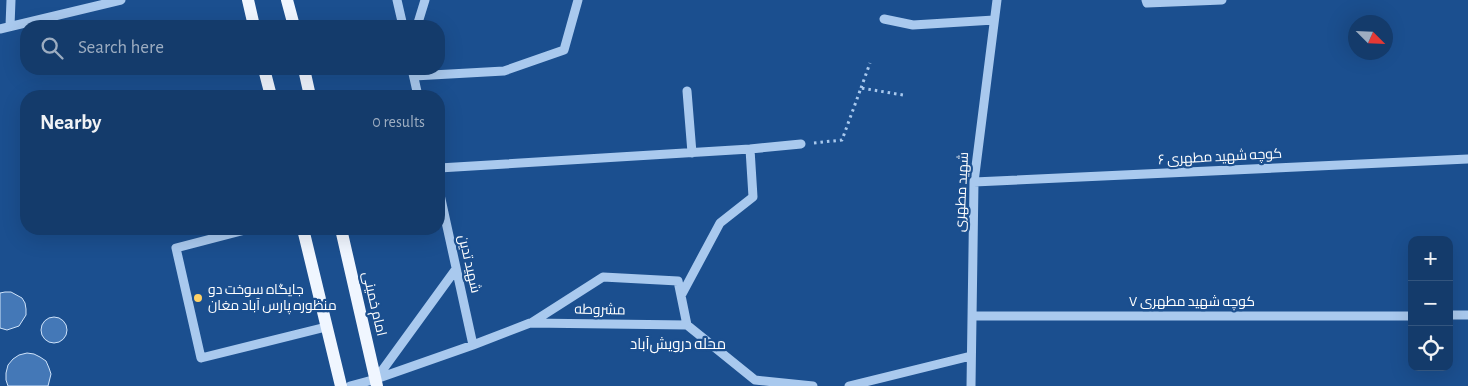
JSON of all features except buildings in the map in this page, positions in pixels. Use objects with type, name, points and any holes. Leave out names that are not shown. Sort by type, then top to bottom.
[{"type":"main road","points":[[248,0],[253,20]]},
{"type":"main road","points":[[287,0],[292,20]]},
{"type":"main road","points":[[266,75],[269,90]]},
{"type":"main road","points":[[305,75],[309,90]]},
{"type":"main road","points":[[304,235],[341,386]]},
{"type":"main road","name":"امام خمینی","points":[[342,235],[377,382]]},
{"type":"street","points":[[10,0],[10,26]]},
{"type":"street","points":[[36,20],[121,0]]},
{"type":"street","points":[[397,0],[402,20]]},
{"type":"street","points":[[420,20],[426,0]]},
{"type":"street","points":[[445,71],[504,70],[564,50],[578,0]]},
{"type":"street","name":"شهید مطهری","points":[[971,386],[974,182],[997,0]]},
{"type":"street","points":[[1146,0],[1146,3],[1222,0]]},
{"type":"street","points":[[884,19],[913,25],[994,20]]},
{"type":"street","points":[[0,29],[20,24]]},
{"type":"street","points":[[414,75],[417,90]]},
{"type":"street","points":[[686,91],[692,153]]},
{"type":"street","points":[[445,168],[750,150],[801,144]]},
{"type":"street","points":[[682,294],[720,223],[753,197],[750,150]]},
{"type":"street","name":"کوچه شهید مطهری ۶","points":[[974,182],[1468,159]]},
{"type":"street","name":"شهید تدین","points":[[445,218],[473,345]]},
{"type":"street","points":[[226,235],[176,248],[201,358],[326,327]]},
{"type":"street","points":[[377,382],[456,269]]},
{"type":"street","points":[[530,323],[602,277],[678,281],[687,325],[754,380],[813,386]]},
{"type":"street","name":"کوچه شهید مطهری ۷","points":[[972,316],[1408,316]]},
{"type":"street","points":[[1453,316],[1468,316]]},
{"type":"street","name":"مشروطه","points":[[350,386],[377,382],[530,323],[687,325]]},
{"type":"street","points":[[849,386],[971,356]]},
{"type":"path","points":[[801,144],[842,140],[870,63]]},
{"type":"path","points":[[861,88],[903,95]]},
{"type":"place","name":"جایگاه سوخت دو منظوره پارس آباد مغان","points":[[198,298]]},
{"type":"district","name":"محله درویش‌آباد","points":[[678,344]]}]
